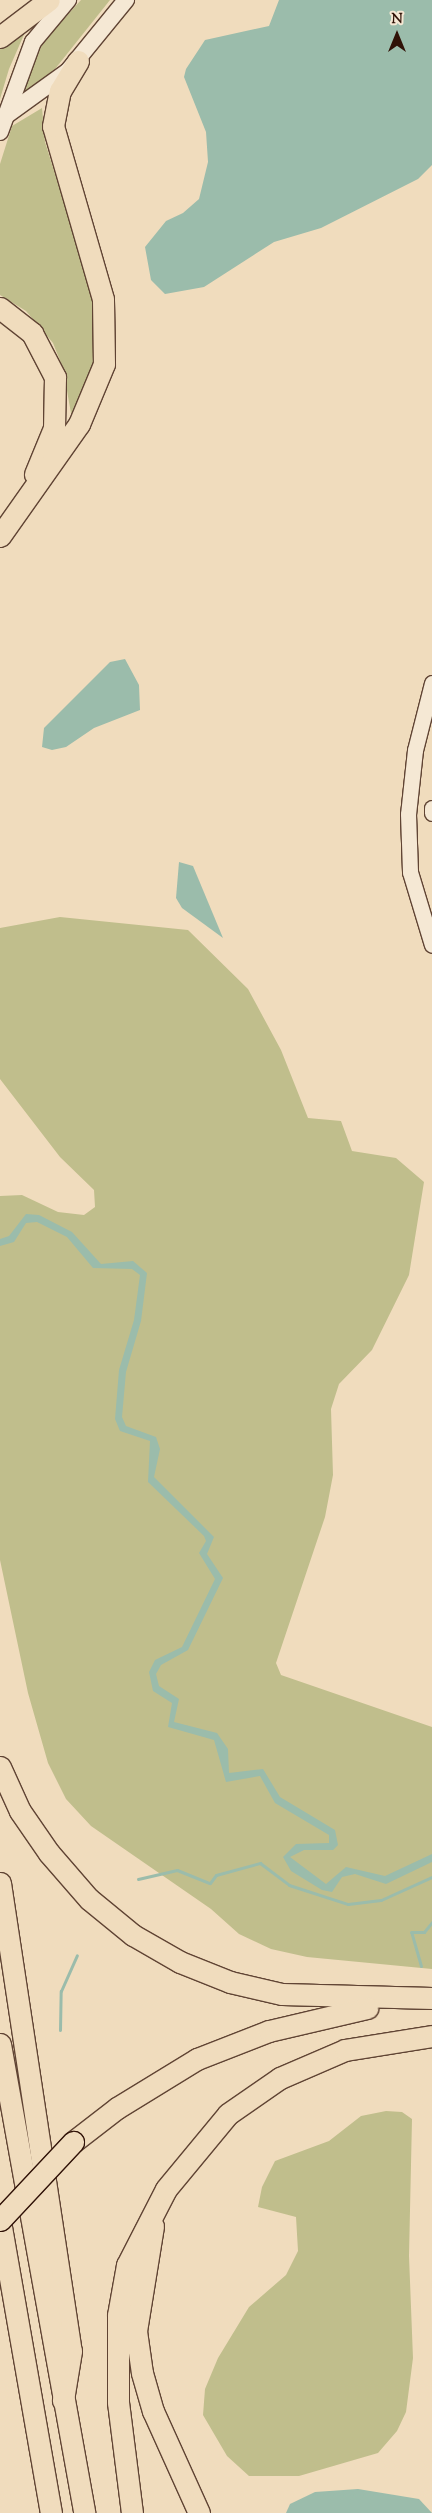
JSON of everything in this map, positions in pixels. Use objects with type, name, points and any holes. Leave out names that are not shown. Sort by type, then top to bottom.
[{"type":"highway","points":[[0,37],[49,0]]},
{"type":"highway","points":[[0,536],[86,412],[106,351],[103,299],[53,126],[58,96],[78,61]]},
{"type":"highway","points":[[0,308],[40,343],[57,390],[52,435],[15,515]]},
{"type":"highway","points":[[0,1767],[20,1811],[44,1846],[89,1899],[133,1935],[180,1962],[230,1982],[282,1994],[432,1999]]},
{"type":"highway","points":[[0,1883],[72,2351],[63,2400]]},
{"type":"highway","points":[[50,2513],[0,2220],[73,2142],[158,2080],[228,2045],[332,2014],[432,1999]]},
{"type":"highway","points":[[132,2513],[118,2402],[118,2314],[127,2265],[176,2172],[207,2135],[280,2078],[345,2050],[432,2036]]},
{"type":"highway","points":[[0,2044],[84,2513]]},
{"type":"highway","points":[[157,2206],[137,2322],[142,2373],[153,2411],[199,2513]]},
{"type":"main road","points":[[2,123],[33,42],[68,0]]},
{"type":"main road","points":[[2,123],[48,89],[78,61],[126,0]]},
{"type":"street","points":[[431,941],[418,907],[408,846],[410,783],[428,711],[432,683]]},
{"type":"street","points":[[432,808],[432,813]]},
{"type":"shaded area","points":[[81,0],[110,0],[55,69],[21,97],[43,42]]},
{"type":"shaded area","points":[[279,0],[432,0],[432,165],[418,179],[321,228],[274,242],[204,287],[165,294],[151,280],[145,247],[166,221],[183,213],[199,199],[208,162],[206,132],[184,77],[186,69],[205,40],[269,26]]},
{"type":"shaded area","points":[[26,30],[9,69],[0,99],[0,45]]},
{"type":"shaded area","points":[[42,108],[45,142],[95,301],[96,362],[72,419],[63,368],[53,343],[26,311],[0,295],[0,164],[12,126]]},
{"type":"shaded area","points":[[125,659],[139,685],[140,710],[94,728],[66,747],[52,750],[42,747],[44,728],[110,662]]},
{"type":"shaded area","points":[[179,862],[193,866],[223,938],[182,908],[176,898]]},
{"type":"shaded area","points":[[60,917],[188,930],[248,989],[281,1050],[308,1118],[341,1121],[352,1151],[396,1158],[424,1182],[409,1275],[372,1350],[339,1384],[331,1409],[333,1475],[325,1517],[276,1663],[281,1675],[432,1727],[432,1969],[307,1957],[271,1949],[239,1934],[211,1909],[91,1826],[66,1799],[48,1763],[28,1693],[0,1560],[0,1196],[22,1195],[58,1212],[84,1215],[95,1207],[94,1190],[60,1157],[0,1079],[0,928]]},
{"type":"shaded area","points":[[26,1214],[39,1215],[72,1232],[101,1264],[133,1261],[147,1273],[141,1321],[126,1372],[122,1417],[126,1426],[156,1437],[160,1449],[154,1477],[214,1537],[207,1554],[223,1578],[188,1650],[161,1665],[156,1674],[159,1686],[179,1699],[174,1722],[217,1733],[228,1749],[229,1773],[263,1769],[280,1797],[335,1830],[338,1845],[333,1850],[304,1850],[290,1857],[326,1884],[346,1867],[385,1876],[432,1854],[432,1862],[386,1884],[355,1874],[342,1877],[332,1892],[322,1890],[291,1871],[283,1857],[296,1844],[329,1843],[329,1835],[275,1803],[260,1776],[226,1782],[214,1740],[168,1727],[172,1703],[153,1691],[149,1672],[155,1660],[182,1647],[215,1579],[199,1553],[206,1541],[204,1536],[148,1482],[150,1441],[120,1431],[115,1419],[119,1370],[134,1320],[140,1275],[132,1269],[93,1268],[67,1237],[37,1222],[26,1223],[14,1242],[0,1246],[0,1239],[9,1236]]},
{"type":"shaded area","points":[[386,2111],[402,2112],[412,2119],[409,2256],[413,2358],[406,2412],[397,2431],[378,2453],[299,2476],[249,2476],[227,2456],[203,2415],[205,2389],[218,2358],[249,2307],[286,2275],[298,2251],[296,2217],[258,2207],[262,2187],[275,2161],[329,2141],[361,2116]]},
{"type":"shaded area","points":[[358,2489],[419,2499],[432,2513],[286,2513],[290,2504],[315,2492]]},
{"type":"waterway","points":[[138,1879],[177,1870],[210,1883],[216,1875],[260,1863],[289,1885],[348,1904],[381,1900],[432,1877]]},
{"type":"waterway","points":[[421,1966],[411,1932],[424,1932],[432,1922]]},
{"type":"waterway","points":[[60,2030],[61,1991],[77,1955]]}]
